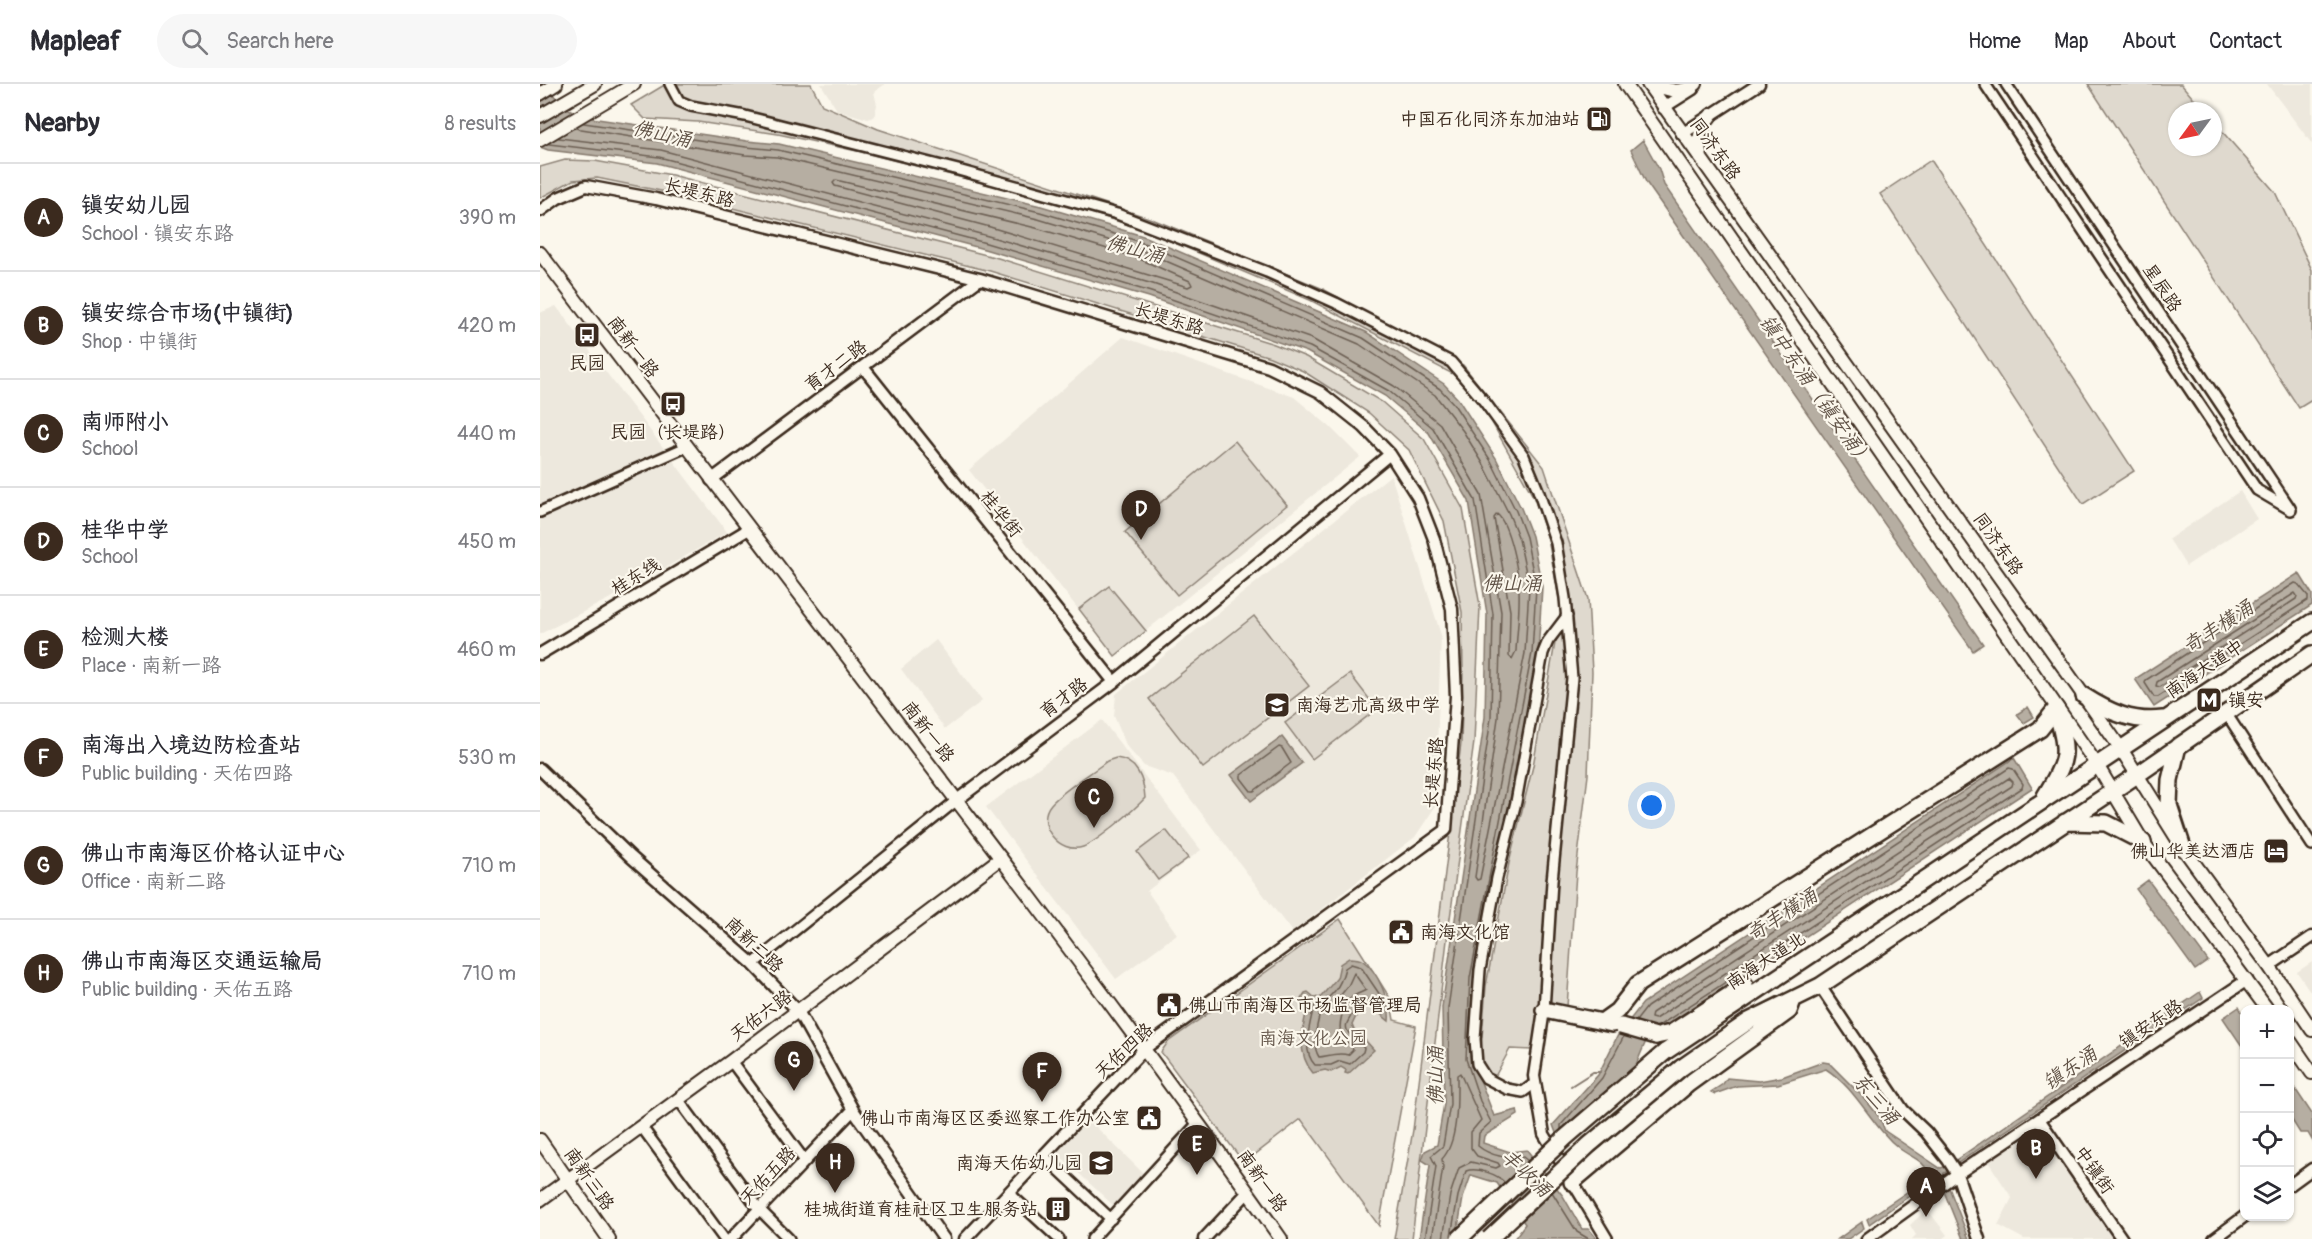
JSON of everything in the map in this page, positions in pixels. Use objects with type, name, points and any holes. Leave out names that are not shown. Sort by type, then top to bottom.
[{"type":"highway","name":"南海大道中","points":[[2121,749],[2312,622]]},
{"type":"highway","points":[[1489,1239],[1589,1145],[1681,1068],[1749,1021],[1820,986],[2137,775],[2312,654]]},
{"type":"highway","points":[[2084,696],[2105,710],[2120,716],[2147,721],[2166,718]]},
{"type":"highway","points":[[2042,801],[2062,770],[2066,751],[2056,709]]},
{"type":"highway","points":[[1603,1022],[1617,1011],[1638,984],[2040,729],[2056,709]]},
{"type":"highway","points":[[2178,746],[2170,780],[2169,805],[2182,848]]},
{"type":"highway","name":"南海大道北","points":[[1459,1239],[1565,1138],[1665,1052],[2121,749]]},
{"type":"highway","points":[[2065,822],[2106,823],[2143,842]]},
{"type":"highway","points":[[1544,1010],[1621,1026],[1656,1036],[1671,1033],[1785,961],[1804,959]]},
{"type":"highway","points":[[1572,1182],[1687,1085],[1789,1011],[1793,999]]},
{"type":"main road","points":[[540,94],[556,84]]},
{"type":"main road","points":[[540,116],[595,84]]},
{"type":"main road","points":[[540,140],[634,84]]},
{"type":"main road","name":"同济东路","points":[[1624,84],[2097,765],[2143,842],[2264,1005]]},
{"type":"main road","name":"同济东路","points":[[1648,84],[2084,696],[2121,749],[2182,848],[2269,966],[2312,1030]]},
{"type":"main road","points":[[1653,84],[1676,92],[1696,84]]},
{"type":"main road","points":[[1701,159],[1698,138],[1700,131],[1711,116]]},
{"type":"main road","name":"南新一路","points":[[540,253],[1001,858],[1144,1049],[1281,1239]]},
{"type":"main road","name":"天佑六路","points":[[540,1200],[731,1061],[1001,858]]},
{"type":"main road","points":[[2294,1048],[2312,1073]]},
{"type":"main road","name":"南新三路","points":[[540,1140],[609,1239]]},
{"type":"street","points":[[670,84],[679,100],[691,106],[745,116],[958,170],[1117,214],[1267,272],[1336,303],[1451,362],[1484,401],[1524,456],[1538,490],[1556,543],[1567,616],[1572,678],[1551,891],[1544,1010],[1534,1076],[1544,1134],[1606,1239]]},
{"type":"street","points":[[1663,108],[1701,84]]},
{"type":"street","points":[[1682,134],[1759,84]]},
{"type":"street","name":"星辰路","points":[[1985,84],[2257,490],[2291,510],[2006,84]]},
{"type":"street","name":"长堤东路","points":[[540,211],[558,198],[586,186],[656,199],[980,279],[1269,367],[1320,392],[1364,428],[1390,454],[1418,498],[1434,539],[1452,609],[1456,696],[1446,830]]},
{"type":"street","name":"育才二路","points":[[711,480],[980,279]]},
{"type":"street","name":"桂华街","points":[[863,367],[1114,682]]},
{"type":"street","points":[[540,512],[686,447]]},
{"type":"street","name":"育才路","points":[[753,963],[957,800],[1114,682],[1390,454]]},
{"type":"street","name":"桂东线","points":[[540,654],[749,529]]},
{"type":"street","points":[[1535,1083],[1523,1092],[1507,1089],[1486,1078],[1477,1064],[1475,1039],[1480,970],[1497,878],[1516,802],[1537,682],[1548,641],[1567,616]]},
{"type":"street","points":[[2226,713],[2312,845]]},
{"type":"street","name":"南新二路","points":[[540,769],[631,857],[753,963],[798,1011],[853,1110],[944,1239]]},
{"type":"street","name":"天佑四路","points":[[965,1239],[1144,1049],[1446,830]]},
{"type":"street","points":[[2269,966],[2312,936]]},
{"type":"street","name":"镇安东路","points":[[1867,1239],[1957,1174],[2247,980]]},
{"type":"street","points":[[1820,986],[1903,1110],[1926,1132],[1957,1174],[1979,1239]]},
{"type":"street","points":[[731,1061],[805,1161]]},
{"type":"street","points":[[678,1099],[759,1209],[789,1239]]},
{"type":"street","name":"天佑五路","points":[[731,1239],[853,1110]]},
{"type":"street","name":"中镇街","points":[[2039,1119],[2122,1239]]},
{"type":"street","points":[[1092,1239],[1198,1123]]},
{"type":"street","points":[[641,1126],[724,1239]]},
{"type":"street","points":[[1044,1156],[1111,1219]]},
{"type":"street","points":[[2294,1182],[2312,1169]]},
{"type":"street","points":[[1204,1239],[1248,1192]]},
{"type":"street","points":[[1009,1193],[1059,1239]]},
{"type":"street","points":[[2214,1239],[2240,1220]]},
{"type":"shaded area","points":[[821,84],[885,84],[874,92],[877,105],[874,117],[868,119],[837,110]]},
{"type":"shaded area","points":[[2267,84],[2312,84],[2312,144]]},
{"type":"shaded area","points":[[556,306],[727,532],[634,586],[540,634],[540,313]]},
{"type":"shaded area","points":[[1123,337],[1294,397],[1329,426],[1360,457],[1115,656],[969,470]]},
{"type":"shaded area","name":"南海艺术高级中学","points":[[1391,475],[1441,635],[1435,807],[1415,837],[1292,932],[1173,776],[1144,766],[1127,747],[1114,716],[1116,694]]},
{"type":"shaded area","points":[[2240,491],[2257,519],[2186,566],[2169,539]]},
{"type":"shaded area","points":[[936,640],[982,701],[945,729],[901,669]]},
{"type":"shaded area","points":[[1102,720],[1201,850],[1147,891],[1177,934],[1116,979],[986,807]]},
{"type":"shaded area","points":[[2312,962],[2312,994],[2297,972]]},
{"type":"shaded area","name":"南海天佑幼儿园","points":[[1088,1119],[1145,1175],[1115,1207],[1056,1152]]},
{"type":"shaded area","points":[[2038,1128],[2113,1239],[2024,1239],[1998,1225],[2012,1198],[1987,1160]]},
{"type":"shaded area","points":[[1927,1209],[1947,1235],[1942,1239],[1912,1239],[1916,1235],[1910,1225]]},
{"type":"green space","points":[[666,84],[811,84],[822,105],[878,129],[1152,219],[1321,288],[1463,365],[1544,467],[1588,599],[1592,672],[1588,775],[1576,872],[1567,1007],[1541,1005],[1532,1050],[1510,1049],[1493,1080],[1480,1063],[1486,986],[1509,863],[1533,766],[1555,643],[1564,625],[1548,539],[1534,498],[1491,421],[1471,394],[1453,374],[1310,300],[1142,229],[1057,202],[857,151],[778,134],[698,122],[645,119],[631,105]]},
{"type":"green space","points":[[2088,84],[2181,84],[2196,102],[2168,102],[2168,156],[2222,156],[2222,131],[2275,192],[2312,270],[2312,400],[2299,408]]},
{"type":"green space","points":[[565,160],[595,161],[672,175],[998,258],[1274,344],[1306,357],[1382,402],[1424,439],[1463,509],[1480,606],[1474,742],[1447,940],[1412,1239],[1394,1239],[1413,1130],[1461,744],[1463,670],[1462,612],[1444,521],[1409,450],[1369,413],[1303,371],[1270,357],[990,271],[671,193],[597,178],[573,180],[540,198],[540,167]]},
{"type":"green space","points":[[1931,160],[2134,471],[2083,504],[1880,194]]},
{"type":"green space","points":[[1235,441],[1287,505],[1177,595],[1125,532]]},
{"type":"green space","points":[[1109,586],[1146,631],[1115,656],[1079,609]]},
{"type":"green space","points":[[1254,616],[1309,686],[1203,768],[1149,699]]},
{"type":"green space","points":[[1350,674],[1377,709],[1312,759],[1285,723]]},
{"type":"green space","points":[[1116,758],[1129,763],[1138,772],[1145,798],[1116,825],[1089,844],[1074,848],[1058,842],[1048,829],[1046,820],[1051,804],[1107,761]]},
{"type":"green space","points":[[1166,830],[1188,858],[1158,880],[1137,852]]},
{"type":"green space","name":"南海文化公园","points":[[1340,919],[1390,998],[1394,1020],[1416,1026],[1379,1226],[1301,1119],[1244,1163],[1161,1052],[1168,1042]]},
{"type":"water","name":"佛山涌","points":[[540,84],[544,84],[563,106],[584,117],[779,144],[1041,206],[1143,236],[1366,332],[1444,384],[1458,399],[1496,458],[1521,508],[1532,536],[1542,587],[1538,654],[1476,978],[1472,1059],[1494,1116],[1517,1110],[1518,1115],[1484,1136],[1483,1143],[1510,1152],[1527,1150],[1563,1196],[1582,1229],[1589,1229],[1597,1239],[1514,1239],[1525,1224],[1497,1183],[1471,1175],[1463,1198],[1456,1239],[1419,1239],[1430,1165],[1422,1160],[1425,1151],[1437,1145],[1444,1104],[1442,1007],[1485,717],[1487,614],[1469,501],[1429,433],[1385,396],[1307,352],[1149,297],[984,249],[657,163],[548,150],[540,147]]},
{"type":"water","points":[[1643,140],[1659,169],[1664,185],[1983,644],[1973,651],[1646,182],[1631,150]]},
{"type":"water","points":[[2299,573],[2312,594],[2312,605],[2154,707],[2135,679]]},
{"type":"water","points":[[2028,707],[2034,717],[2024,723],[2017,714]]},
{"type":"water","points":[[1282,737],[1302,763],[1251,801],[1231,775]]},
{"type":"water","points":[[2014,758],[2032,788],[1646,1041],[1635,1067],[1616,1090],[1561,1146],[1553,1125],[1598,1075],[1618,1035],[1643,1003]]},
{"type":"water","points":[[2148,880],[2208,961],[2195,970],[2136,889]]},
{"type":"water","points":[[1349,958],[1361,960],[1374,972],[1386,997],[1389,1021],[1369,1005],[1364,1005],[1352,1025],[1354,1030],[1374,1050],[1348,1074],[1341,1067],[1331,1072],[1325,1070],[1313,1073],[1302,1049],[1302,1032],[1308,1005],[1301,999],[1308,992],[1320,998],[1337,978],[1340,964]]},
{"type":"water","points":[[2200,992],[2203,998],[1955,1165],[1953,1162]]},
{"type":"water","points":[[2239,1007],[2240,1043],[2223,1018]]},
{"type":"water","points":[[1823,1062],[1829,1063],[1865,1099],[1880,1118],[1885,1131],[1940,1168],[1949,1166],[1951,1169],[1944,1173],[1941,1179],[1931,1181],[1869,1224],[1867,1219],[1929,1177],[1922,1163],[1890,1140],[1856,1097],[1837,1078],[1826,1069],[1778,1084],[1737,1086],[1715,1094],[1711,1092],[1723,1084],[1727,1078],[1759,1081],[1782,1077]]},
{"type":"water","points":[[2294,1087],[2312,1114],[2312,1140],[2308,1133],[2300,1133],[2294,1123]]},
{"type":"water","points":[[1948,1185],[1969,1239],[1963,1239],[1943,1189]]},
{"type":"water","points":[[1862,1222],[1864,1228],[1848,1239],[1838,1239]]},
{"type":"waterway","name":"奇丰横涌","points":[[1571,1086],[1593,1072],[1600,1072]]},
{"type":"place","name":"中国石化同济东加油站","points":[[1599,119]]},
{"type":"place","name":"民园","points":[[587,335]]},
{"type":"place","name":"民园（长堤路）","points":[[673,404]]},
{"type":"place","name":"桂华中学","points":[[1141,540]]},
{"type":"place","name":"镇安","points":[[2209,700]]},
{"type":"place","name":"南海艺术高级中学","points":[[1277,705]]},
{"type":"place","name":"南师附小","points":[[1094,828]]},
{"type":"place","name":"佛山华美达酒店","points":[[2276,851]]},
{"type":"place","name":"南海文化馆","points":[[1401,932]]},
{"type":"place","name":"佛山市南海区市场监督管理局","points":[[1169,1005]]},
{"type":"place","name":"佛山市南海区价格认证中心","points":[[794,1091]]},
{"type":"place","name":"南海出入境边防检查站","points":[[1042,1102]]},
{"type":"place","name":"佛山市南海区区委巡察工作办公室","points":[[1149,1118]]},
{"type":"place","name":"南海天佑幼儿园","points":[[1101,1163]]},
{"type":"place","name":"检测大楼","points":[[1197,1175]]},
{"type":"place","name":"镇安综合市场(中镇街)","points":[[2036,1179]]},
{"type":"place","name":"佛山市南海区交通运输局","points":[[835,1193]]},
{"type":"place","name":"桂城街道育桂社区卫生服务站","points":[[1058,1209]]},
{"type":"place","name":"镇安幼儿园","points":[[1926,1217]]},
{"type":"water label","name":"镇中东涌（镇安涌）","points":[[1816,391]]},
{"type":"water label","name":"镇东涌","points":[[2070,1068]]},
{"type":"water label","name":"东三涌","points":[[1876,1099]]},
{"type":"water label","name":"丰收涌","points":[[1526,1173]]}]
